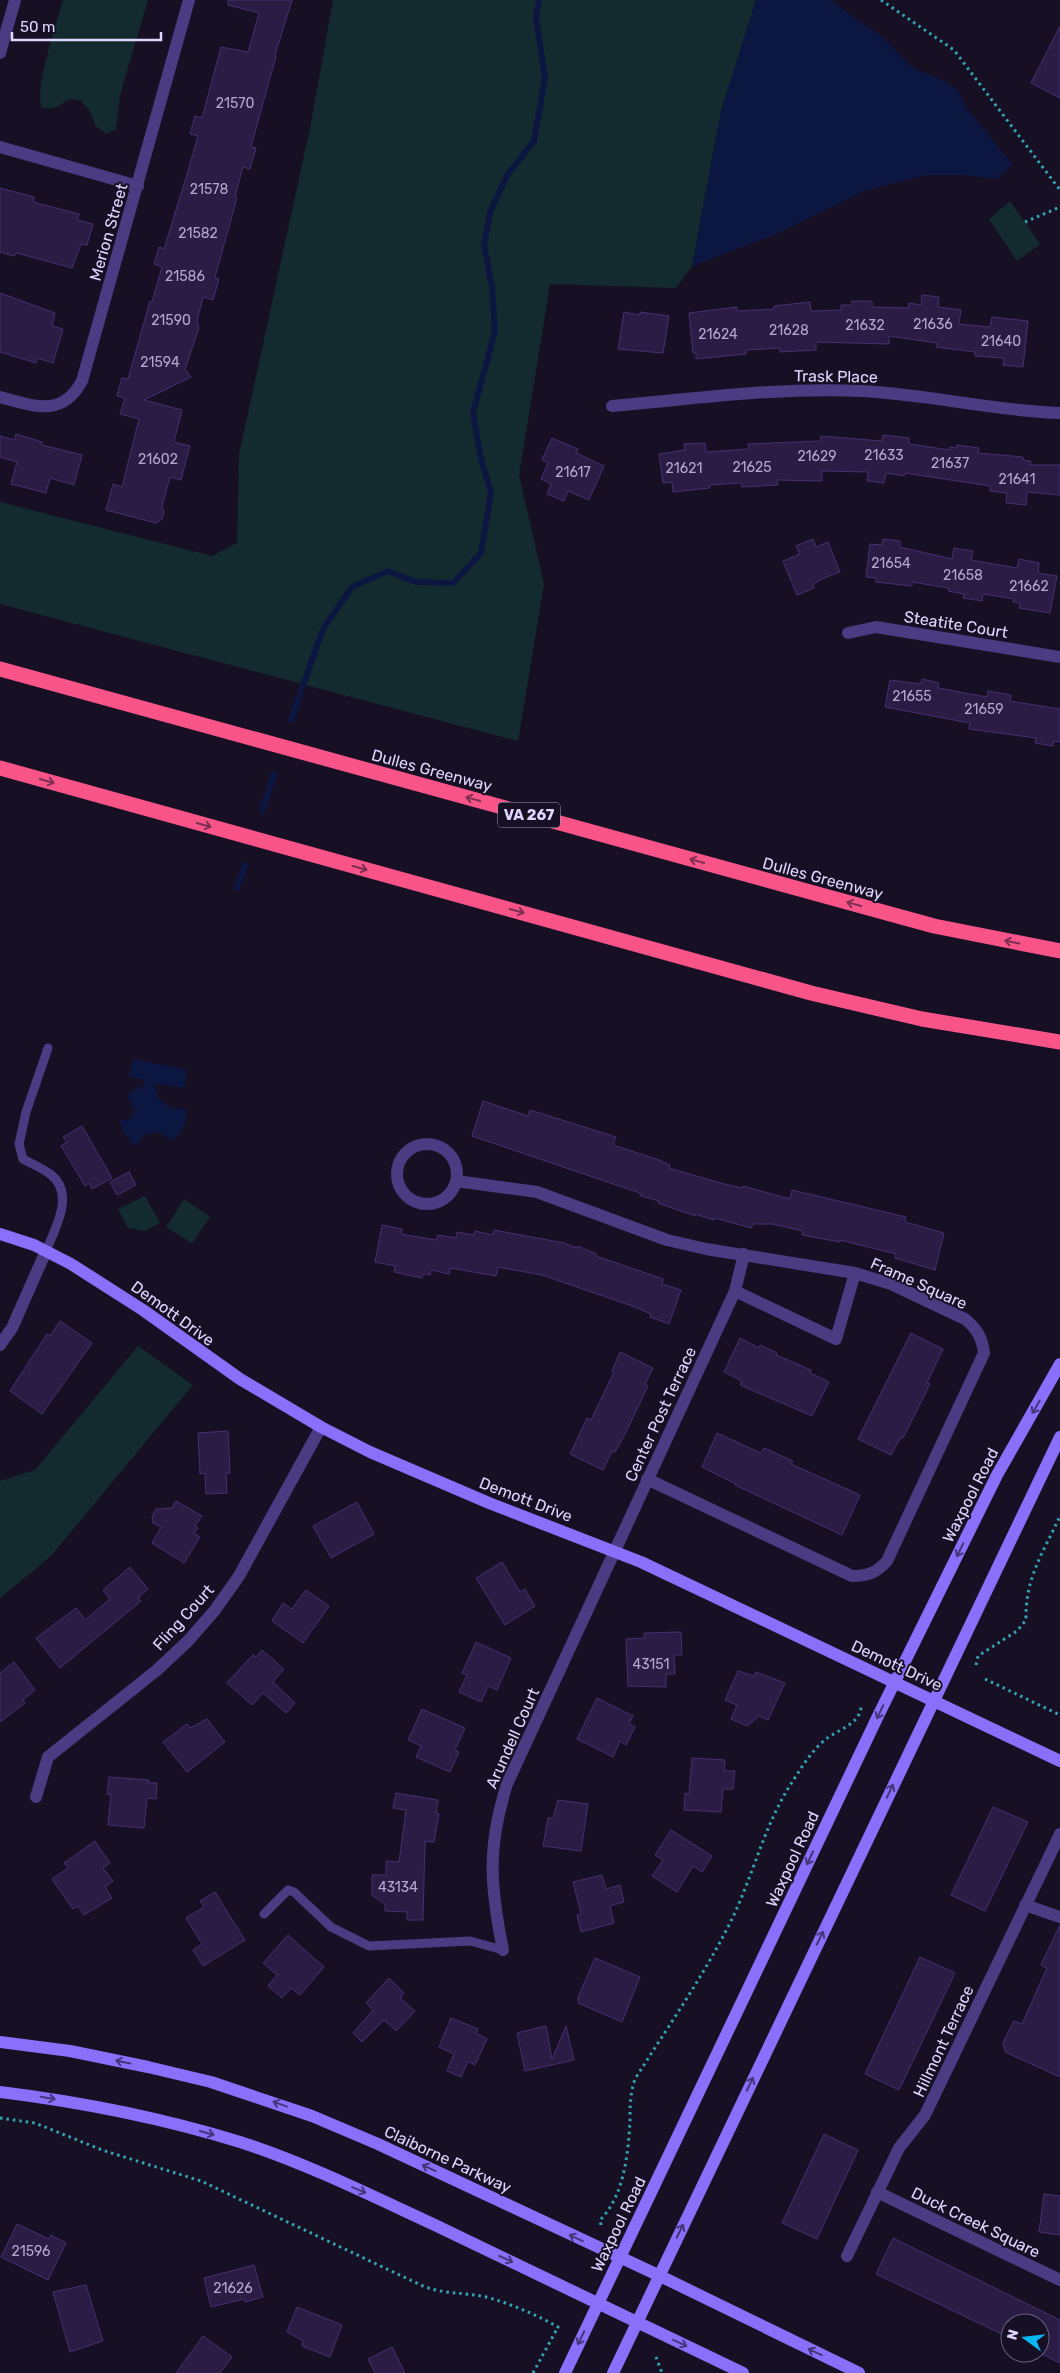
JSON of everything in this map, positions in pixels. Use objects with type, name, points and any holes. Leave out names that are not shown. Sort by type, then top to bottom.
[{"type":"highway","name":"Dulles Greenway","points":[[0,669],[934,926],[1060,951]]},
{"type":"highway","points":[[0,768],[811,993],[922,1019],[1060,1042]]},
{"type":"street","points":[[0,52],[15,0]]},
{"type":"street","name":"Merion Street","points":[[0,397],[30,405],[50,407],[64,402],[75,393],[82,381],[189,0]]},
{"type":"street","points":[[0,147],[138,186]]},
{"type":"street","name":"Trask Place","points":[[612,406],[798,391],[861,391],[922,396],[1038,412],[1060,413]]},
{"type":"street","name":"Steatite Court","points":[[848,634],[876,627],[1060,657]]},
{"type":"street","points":[[425,1143],[435,1145],[445,1149],[452,1157],[456,1166],[456,1181],[450,1194],[443,1200],[424,1205],[406,1197],[396,1179],[396,1169],[406,1151],[425,1143]]},
{"type":"street","name":"Frame Square","points":[[456,1181],[537,1192],[667,1240],[855,1273],[891,1284],[965,1319],[976,1328],[982,1339],[984,1352],[887,1561],[878,1571],[865,1576],[852,1576],[647,1479]]},
{"type":"street","name":"Demott Drive","points":[[0,1234],[46,1251],[98,1279],[240,1379],[321,1427],[370,1452],[430,1479],[615,1550],[1060,1761]]},
{"type":"street","points":[[0,1345],[12,1328],[46,1251]]},
{"type":"street","name":"Center Post Terrace","points":[[615,1550],[735,1291],[744,1254]]},
{"type":"street","points":[[735,1291],[836,1339],[855,1273]]},
{"type":"street","name":"Waxpool Road","points":[[565,2373],[895,1682],[997,1474],[1060,1364]]},
{"type":"street","name":"Fling Court","points":[[36,1797],[48,1757],[157,1670],[188,1642],[215,1610],[239,1576],[321,1427]]},
{"type":"street","points":[[613,2373],[658,2275],[1060,1437]]},
{"type":"street","name":"Arundell Court","points":[[503,1950],[494,1907],[491,1866],[493,1838],[499,1810],[507,1784],[615,1550]]},
{"type":"street","name":"Hillmont Terrace","points":[[847,2256],[898,2148],[925,2115],[1060,1834]]},
{"type":"street","points":[[1025,1905],[1060,1917]]},
{"type":"street","name":"Claiborne Parkway","points":[[0,2042],[70,2051],[148,2066],[256,2096],[378,2144],[658,2275],[860,2373]]},
{"type":"street","points":[[0,2092],[115,2111],[240,2142],[364,2192],[744,2373]]},
{"type":"street","name":"Duck Creek Square","points":[[877,2192],[1060,2280]]},
{"type":"lane","points":[[46,1251],[64,1204],[60,1188],[52,1175],[22,1159],[19,1144],[26,1112],[48,1048]]},
{"type":"lane","points":[[264,1914],[288,1890],[294,1892],[331,1927],[369,1946],[470,1941],[503,1950]]},
{"type":"path","points":[[881,0],[954,50],[1060,190]]},
{"type":"path","points":[[1025,222],[1060,207]]},
{"type":"path","points":[[976,1665],[978,1656],[1016,1631],[1026,1620],[1025,1601],[1028,1583],[1060,1516]]},
{"type":"path","points":[[985,1679],[1060,1715]]},
{"type":"path","points":[[601,2225],[600,2220],[608,2211],[619,2191],[628,2136],[630,2095],[635,2079],[715,1952],[741,1900],[772,1819],[785,1794],[810,1755],[828,1738],[852,1722],[861,1710],[861,1707]]},
{"type":"path","points":[[0,2118],[35,2123],[102,2150],[201,2181],[425,2286],[452,2295],[490,2298],[537,2315],[558,2327]]},
{"type":"path","points":[[533,2373],[560,2323]]},
{"type":"path","points":[[656,2357],[662,2373]]},
{"type":"green space","points":[[63,0],[148,0],[120,95],[116,129],[106,134],[96,126],[89,110],[80,100],[70,99],[54,108],[42,108],[40,98],[41,86]]},
{"type":"green space","points":[[333,0],[756,0],[721,111],[692,266],[676,288],[550,284],[519,475],[544,584],[518,741],[0,604],[0,502],[212,556],[237,543],[239,455],[311,123]]},
{"type":"green space","points":[[1010,201],[1040,244],[1017,261],[989,219]]},
{"type":"green space","points":[[145,1196],[160,1223],[144,1231],[128,1228],[118,1209]]},
{"type":"green space","points":[[184,1199],[210,1217],[192,1243],[166,1227]]},
{"type":"green space","points":[[138,1346],[193,1385],[50,1557],[0,1598],[0,1481],[35,1470]]},
{"type":"water","points":[[756,0],[832,0],[850,15],[882,36],[913,68],[945,81],[959,91],[964,105],[1012,164],[997,179],[963,175],[926,175],[867,190],[774,235],[692,266],[721,111]]},
{"type":"water","points":[[133,1059],[187,1070],[184,1088],[154,1083],[158,1098],[171,1108],[186,1109],[185,1125],[173,1141],[158,1132],[145,1135],[134,1146],[124,1133],[120,1120],[130,1119],[136,1109],[131,1107],[132,1102],[128,1099],[129,1094],[134,1091],[135,1086],[142,1088],[145,1080],[129,1077]]},
{"type":"building","points":[[228,0],[292,0],[275,55],[251,147],[256,148],[250,169],[243,167],[235,196],[237,198],[215,277],[219,279],[213,300],[203,297],[197,321],[199,328],[185,369],[191,377],[144,400],[182,410],[174,442],[190,446],[181,480],[170,477],[162,506],[164,512],[162,519],[156,523],[106,510],[113,484],[122,487],[139,419],[120,414],[125,398],[117,396],[122,378],[128,379],[150,301],[152,302],[162,267],[154,264],[159,247],[164,249],[198,136],[190,134],[195,116],[202,118],[221,47],[248,52],[259,13],[228,5]]},
{"type":"building","points":[[1060,26],[1060,98],[1031,83]]},
{"type":"building","points":[[0,188],[34,197],[33,202],[79,214],[77,220],[93,224],[87,245],[81,244],[72,268],[17,253],[14,256],[0,252]]},
{"type":"building","points":[[0,293],[55,313],[52,326],[63,329],[53,363],[37,358],[36,363],[0,352]]},
{"type":"building","points":[[922,295],[939,297],[938,307],[961,310],[959,324],[990,327],[992,317],[1028,321],[1023,367],[1003,365],[1004,358],[975,356],[975,352],[936,347],[937,343],[889,336],[889,344],[816,342],[816,350],[780,352],[780,348],[746,350],[746,354],[696,359],[696,353],[693,353],[689,313],[737,307],[737,311],[774,309],[774,306],[810,302],[811,311],[841,310],[841,305],[852,305],[852,301],[872,301],[872,307],[908,308],[909,303],[921,305]]},
{"type":"building","points":[[624,312],[640,315],[640,312],[669,316],[663,353],[618,349]]},
{"type":"building","points":[[16,434],[42,442],[42,445],[82,455],[74,485],[50,478],[46,493],[11,484],[17,462],[0,457],[0,436],[15,440]]},
{"type":"building","points":[[883,435],[909,438],[909,444],[950,450],[950,447],[957,448],[957,445],[979,448],[978,453],[1023,457],[1023,460],[1031,461],[1030,465],[1060,465],[1060,495],[1027,492],[1026,505],[1006,503],[1007,493],[990,491],[990,486],[905,473],[904,476],[886,473],[884,483],[867,481],[868,472],[822,471],[822,481],[777,480],[778,485],[742,487],[741,483],[709,485],[710,488],[673,492],[672,482],[663,483],[659,454],[685,450],[684,444],[705,443],[706,452],[749,449],[748,444],[820,441],[821,436],[882,441]]},
{"type":"building","points":[[552,438],[578,449],[576,453],[604,466],[589,500],[568,491],[564,501],[547,494],[551,484],[541,479],[548,463],[542,460]]},
{"type":"building","points":[[813,539],[816,547],[828,542],[840,572],[822,579],[813,584],[814,588],[797,595],[783,561],[800,554],[796,546]]},
{"type":"building","points":[[883,539],[900,541],[900,547],[952,559],[954,548],[973,551],[971,560],[1017,568],[1019,559],[1039,563],[1038,573],[1057,576],[1050,613],[1019,608],[1020,603],[1013,602],[1014,599],[983,594],[982,601],[963,598],[964,594],[948,591],[949,588],[912,582],[912,586],[876,582],[876,578],[866,577],[870,544],[882,545]]},
{"type":"building","points":[[922,679],[939,683],[938,688],[987,697],[988,691],[1011,695],[1010,701],[1060,709],[1060,742],[1054,741],[1053,746],[1035,743],[1036,738],[969,729],[970,723],[885,707],[890,680],[921,684]]},
{"type":"building","points":[[483,1101],[528,1116],[530,1110],[616,1137],[613,1145],[659,1160],[670,1165],[669,1168],[724,1184],[742,1188],[743,1186],[790,1199],[792,1190],[906,1217],[905,1222],[944,1233],[935,1270],[895,1258],[896,1254],[840,1240],[840,1242],[802,1235],[803,1231],[772,1224],[754,1224],[751,1228],[715,1218],[714,1220],[695,1214],[695,1216],[658,1203],[659,1201],[641,1196],[640,1193],[472,1136]]},
{"type":"building","points":[[82,1126],[112,1178],[92,1189],[89,1183],[85,1186],[61,1146],[67,1142],[63,1137]]},
{"type":"building","points":[[129,1172],[136,1185],[117,1195],[110,1182]]},
{"type":"building","points":[[382,1225],[402,1229],[401,1234],[436,1240],[438,1235],[456,1238],[457,1232],[474,1235],[475,1231],[493,1235],[494,1230],[564,1243],[577,1248],[578,1246],[596,1254],[596,1256],[663,1279],[662,1284],[681,1290],[669,1324],[650,1317],[651,1314],[635,1307],[542,1275],[498,1267],[496,1276],[450,1268],[449,1274],[431,1270],[430,1275],[423,1274],[422,1278],[394,1272],[395,1266],[375,1262]]},
{"type":"building","points":[[60,1321],[92,1343],[42,1414],[10,1391],[47,1334],[50,1336]]},
{"type":"building","points":[[911,1333],[943,1349],[927,1383],[930,1384],[903,1438],[901,1437],[891,1455],[858,1439]]},
{"type":"building","points":[[740,1338],[759,1348],[760,1345],[777,1353],[776,1355],[811,1370],[810,1373],[829,1382],[812,1416],[740,1385],[742,1381],[724,1372]]},
{"type":"building","points":[[620,1352],[653,1368],[645,1384],[648,1386],[624,1436],[615,1452],[612,1451],[603,1470],[570,1454],[587,1418],[591,1420],[614,1372],[612,1371]]},
{"type":"building","points":[[228,1431],[230,1473],[226,1473],[227,1493],[206,1494],[205,1473],[200,1474],[198,1433]]},
{"type":"building","points":[[717,1433],[761,1453],[764,1448],[793,1461],[791,1464],[860,1495],[842,1535],[735,1485],[702,1467]]},
{"type":"building","points":[[176,1501],[202,1516],[195,1526],[198,1528],[194,1533],[200,1537],[184,1563],[152,1543],[161,1527],[153,1523],[152,1516],[156,1509],[172,1508]]},
{"type":"building","points":[[357,1502],[374,1534],[331,1558],[313,1526]]},
{"type":"building","points":[[502,1562],[520,1592],[525,1589],[535,1606],[505,1625],[476,1578]]},
{"type":"building","points":[[130,1567],[148,1589],[138,1598],[141,1601],[60,1668],[36,1638],[76,1608],[85,1620],[110,1599],[103,1590]]},
{"type":"building","points":[[306,1590],[329,1606],[303,1643],[272,1621],[283,1603],[292,1609]]},
{"type":"building","points":[[681,1632],[682,1655],[674,1655],[675,1674],[666,1674],[666,1687],[628,1686],[626,1639],[645,1638],[644,1633]]},
{"type":"building","points":[[476,1642],[511,1658],[497,1690],[488,1686],[481,1702],[459,1692],[467,1675],[462,1673]]},
{"type":"building","points":[[262,1650],[284,1669],[273,1682],[295,1703],[286,1713],[263,1693],[252,1705],[227,1683],[253,1655],[256,1657]]},
{"type":"building","points":[[14,1662],[35,1690],[23,1700],[25,1703],[0,1722],[0,1673]]},
{"type":"building","points":[[738,1671],[754,1676],[756,1672],[785,1683],[768,1720],[759,1716],[747,1726],[731,1719],[737,1705],[725,1700]]},
{"type":"building","points":[[597,1698],[633,1716],[629,1724],[635,1727],[626,1745],[620,1741],[613,1757],[577,1739]]},
{"type":"building","points":[[422,1709],[465,1728],[455,1750],[459,1752],[450,1772],[416,1757],[421,1746],[408,1740]]},
{"type":"building","points":[[207,1719],[225,1742],[187,1772],[163,1742],[187,1724],[190,1728]]},
{"type":"building","points":[[692,1758],[725,1760],[724,1771],[735,1771],[733,1789],[723,1789],[721,1812],[684,1810],[685,1793],[689,1794]]},
{"type":"building","points":[[109,1777],[149,1780],[148,1783],[157,1783],[156,1799],[147,1798],[144,1828],[108,1825],[111,1795],[107,1794]]},
{"type":"building","points":[[396,1793],[438,1800],[436,1813],[439,1814],[434,1842],[425,1841],[423,1920],[407,1920],[407,1912],[385,1911],[385,1904],[372,1895],[372,1875],[386,1875],[386,1861],[399,1862],[406,1810],[393,1808]]},
{"type":"building","points":[[558,1800],[588,1804],[581,1851],[543,1846],[548,1818],[553,1818]]},
{"type":"building","points":[[993,1807],[1028,1822],[985,1911],[951,1895]]},
{"type":"building","points":[[671,1830],[712,1856],[702,1872],[693,1866],[677,1892],[652,1876],[663,1860],[655,1855]]},
{"type":"building","points":[[95,1841],[110,1863],[103,1868],[113,1881],[105,1887],[112,1898],[84,1915],[78,1906],[73,1909],[52,1879],[68,1868],[64,1863]]},
{"type":"building","points":[[602,1875],[606,1889],[620,1885],[624,1902],[610,1906],[614,1923],[581,1932],[577,1915],[581,1914],[573,1882]]},
{"type":"building","points":[[215,1892],[245,1940],[203,1966],[193,1950],[202,1944],[186,1918],[204,1907],[200,1901]]},
{"type":"building","points":[[1060,1925],[1060,2077],[1005,2052],[1003,2042],[1014,2021],[1022,2024],[1047,1968],[1041,1965]]},
{"type":"building","points":[[288,1935],[324,1967],[300,1995],[291,1988],[282,1998],[268,1986],[277,1975],[263,1963]]},
{"type":"building","points":[[920,1957],[955,1973],[899,2090],[865,2074]]},
{"type":"building","points":[[595,1958],[640,1977],[622,2022],[578,2003],[578,1997]]},
{"type":"building","points":[[389,1978],[404,1993],[400,1998],[415,2011],[396,2031],[384,2020],[362,2042],[353,2033],[373,2010],[366,2003]]},
{"type":"building","points":[[451,2018],[478,2029],[476,2033],[487,2039],[475,2065],[468,2061],[461,2077],[447,2071],[454,2054],[439,2047]]},
{"type":"building","points":[[546,2026],[552,2059],[566,2026],[574,2060],[525,2071],[517,2033]]},
{"type":"building","points":[[824,2134],[858,2150],[817,2239],[782,2223]]},
{"type":"building","points":[[1044,2194],[1060,2196],[1060,2235],[1039,2232]]},
{"type":"building","points":[[17,2224],[49,2239],[51,2235],[66,2243],[48,2280],[1,2257]]},
{"type":"building","points":[[893,2238],[1046,2313],[1000,2313],[1000,2333],[876,2274]]},
{"type":"building","points":[[254,2265],[263,2297],[245,2302],[244,2299],[211,2307],[204,2278]]},
{"type":"building","points":[[86,2285],[103,2341],[70,2352],[53,2292]]},
{"type":"building","points":[[297,2307],[342,2325],[330,2357],[302,2346],[303,2341],[287,2332]]},
{"type":"building","points":[[1050,2315],[1060,2320],[1060,2363],[1050,2358]]},
{"type":"building","points":[[203,2336],[232,2357],[220,2373],[176,2373]]},
{"type":"building","points":[[392,2347],[405,2373],[375,2373],[368,2359]]},
{"type":"waterway","points":[[291,720],[323,629],[352,587],[388,571],[416,582],[453,583],[481,553],[491,493],[481,459],[473,413],[495,331],[492,287],[484,245],[490,212],[508,174],[534,141],[545,78],[536,18],[539,0]]},
{"type":"waterway","points":[[262,811],[274,774]]},
{"type":"waterway","points":[[237,888],[245,865]]}]
